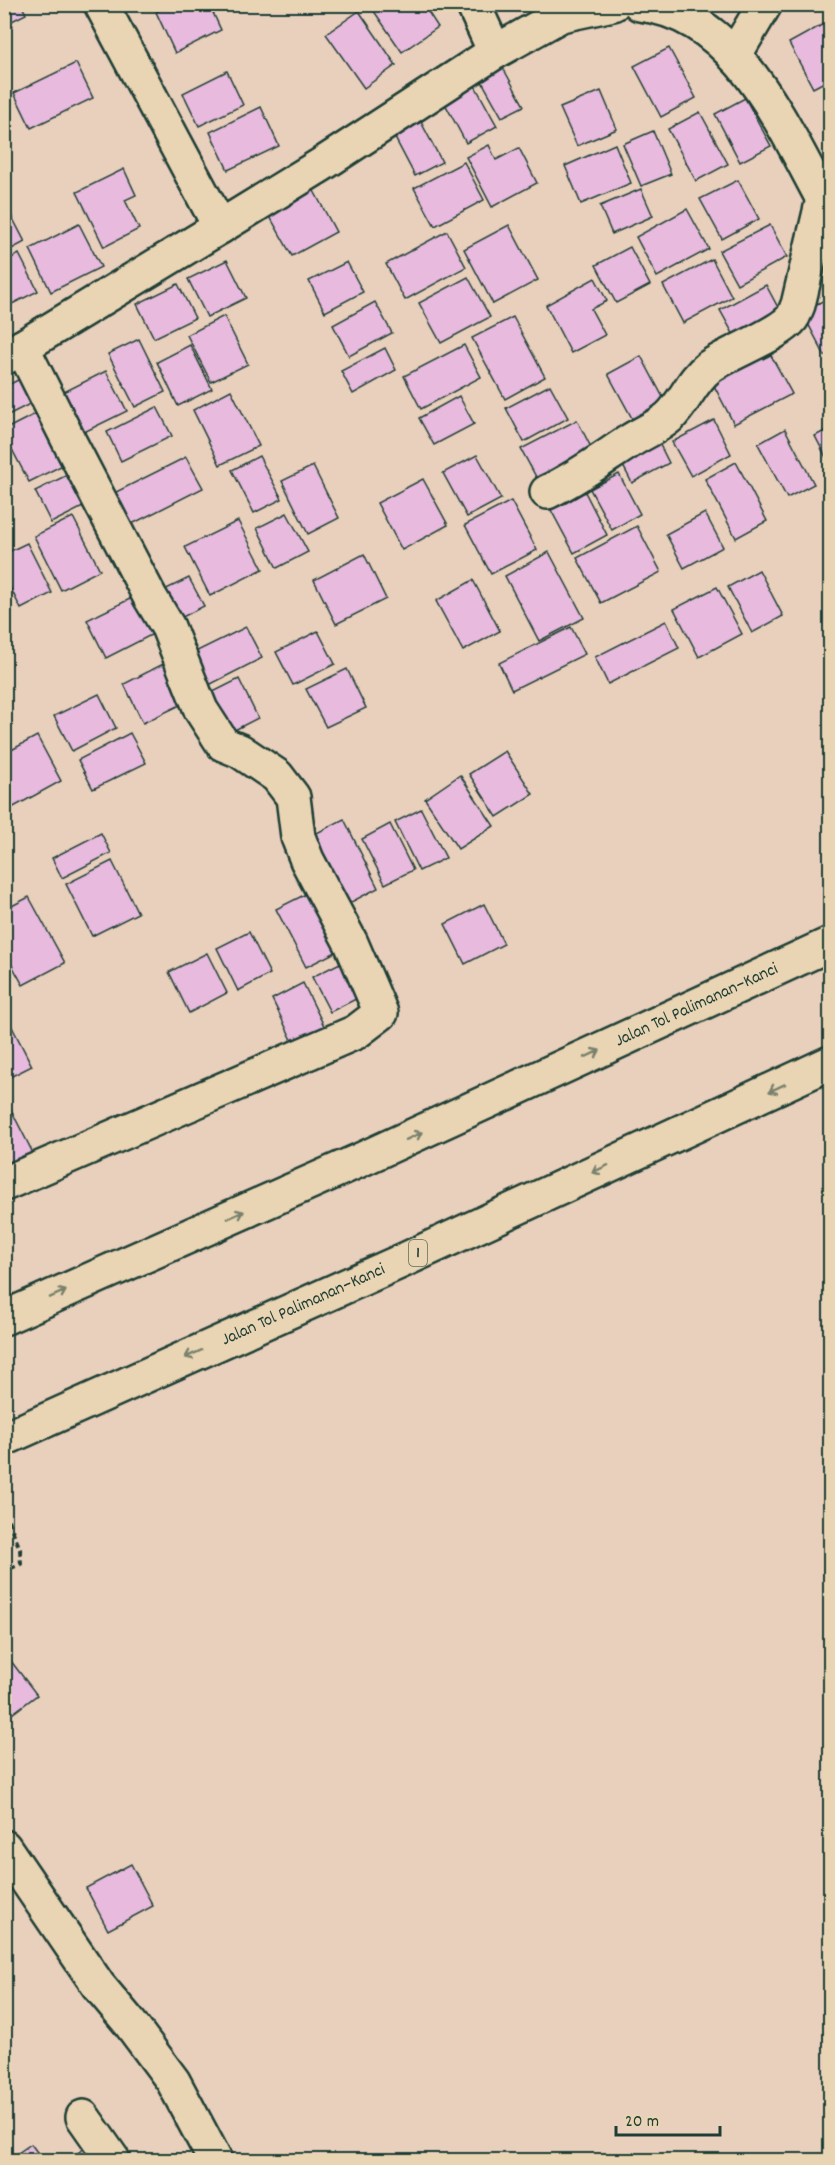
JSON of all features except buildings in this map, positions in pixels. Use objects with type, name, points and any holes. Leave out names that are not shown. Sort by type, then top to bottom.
[{"type":"main road","points":[[101,4],[220,227]]},
{"type":"main road","points":[[473,4],[495,52]]},
{"type":"main road","points":[[4,1184],[270,1067],[356,1032],[381,1013],[351,943],[307,860],[298,837],[293,797],[277,776],[240,751],[223,744],[201,710],[168,627],[69,443],[13,353],[321,165],[495,52],[561,15],[613,4]]},
{"type":"main road","points":[[548,492],[572,480],[667,419],[686,398],[699,376],[731,354],[777,330],[793,317],[826,201],[768,97],[734,56],[695,21],[661,7],[640,4]]},
{"type":"main road","points":[[734,56],[765,4]]},
{"type":"main road","name":"Jalan Tol Palimanan–Kanci","points":[[4,1318],[379,1152],[831,944]]},
{"type":"main road","name":"Jalan Tol Palimanan–Kanci","points":[[4,1439],[404,1260],[831,1063]]},
{"type":"main road","points":[[4,1847],[98,1985],[129,2022],[173,2082],[214,2160]]},
{"type":"main road","points":[[83,2117],[113,2160]]},
{"type":"path","points":[[4,1511],[20,1549],[21,1564],[4,1571]]}]
